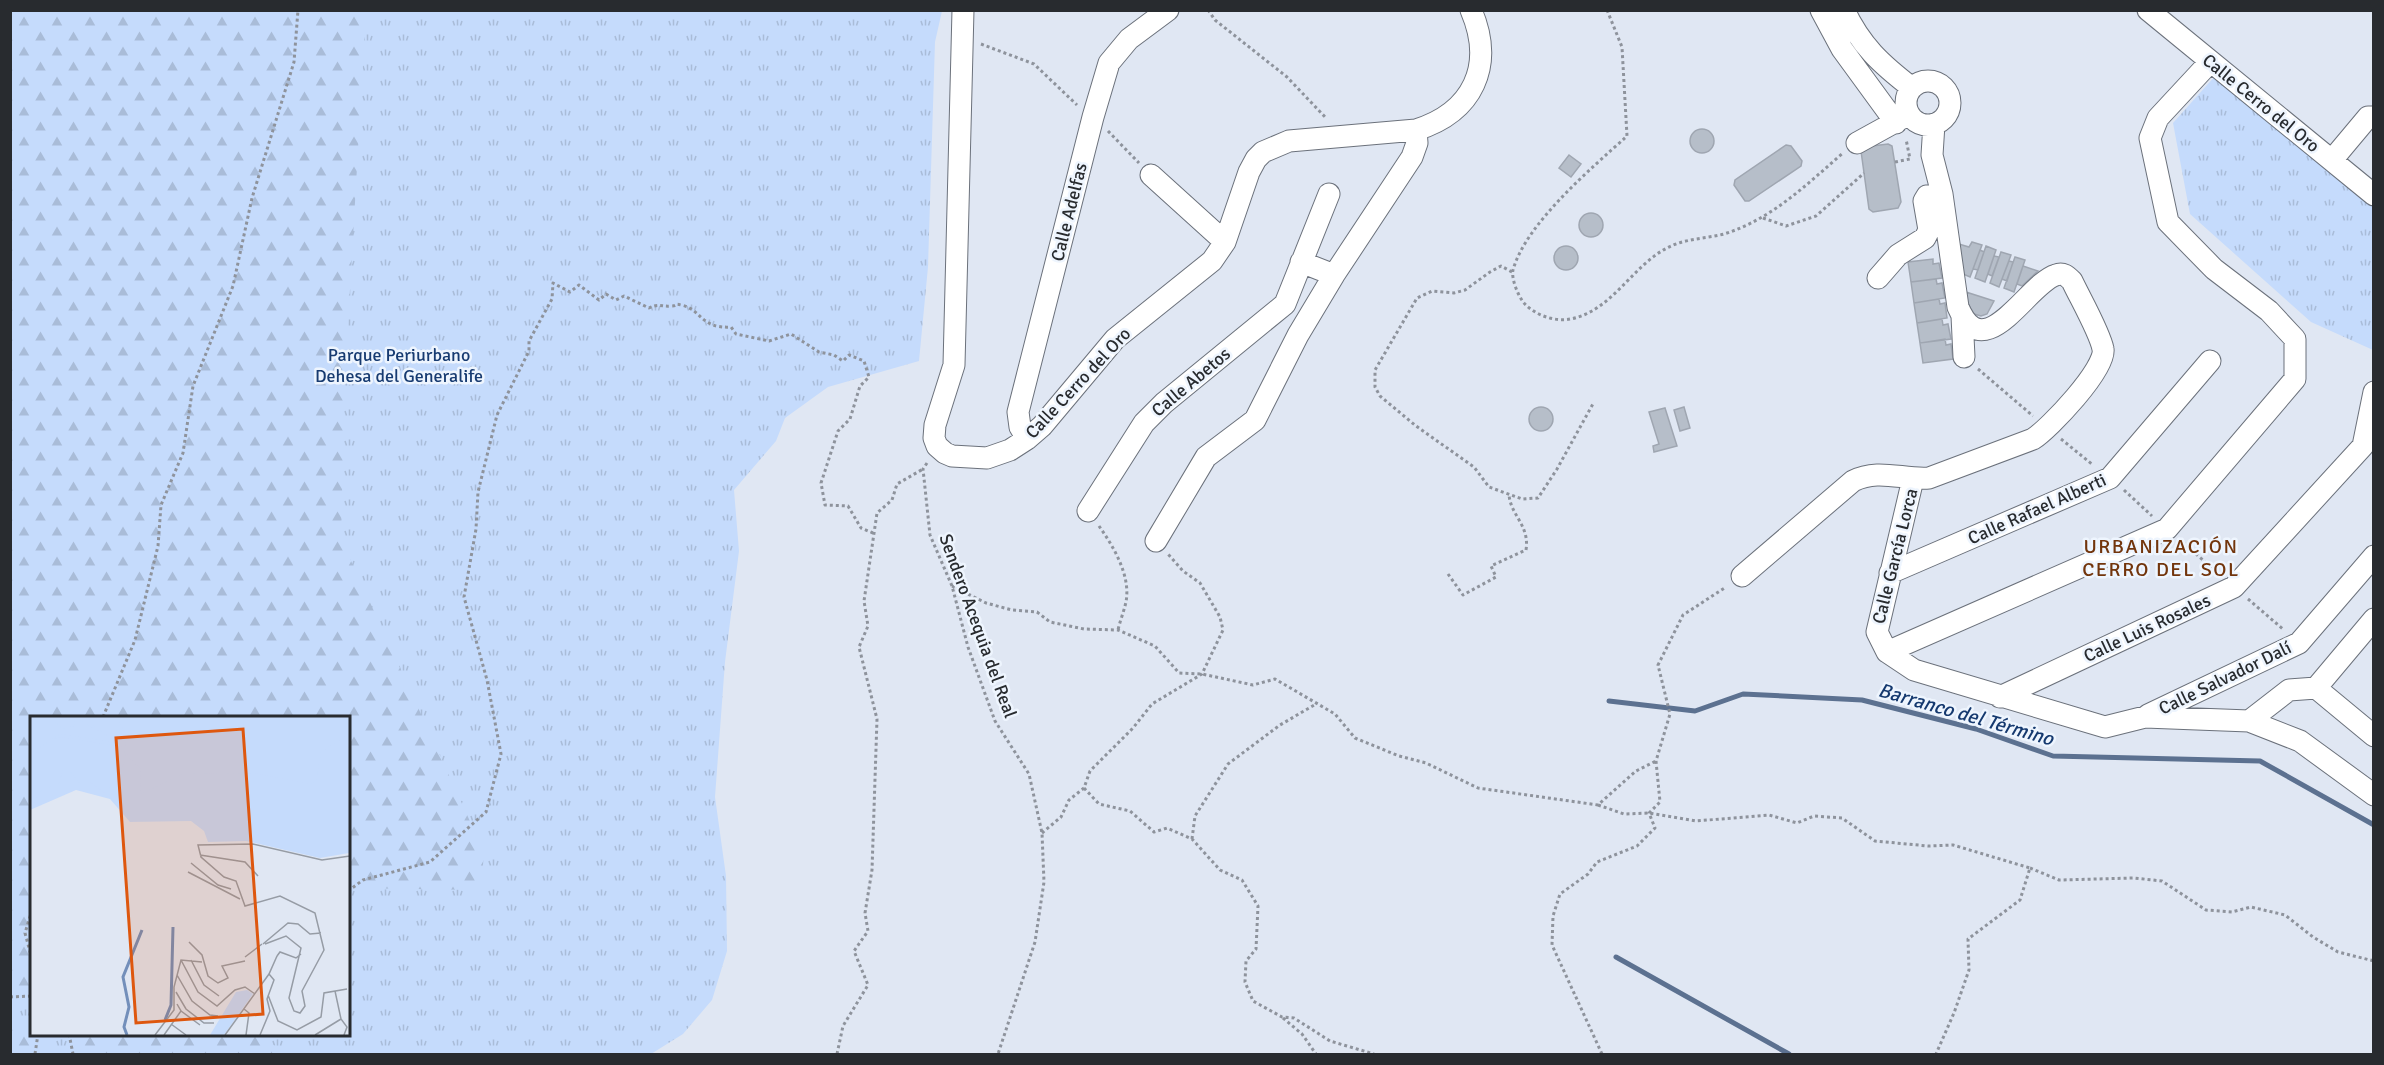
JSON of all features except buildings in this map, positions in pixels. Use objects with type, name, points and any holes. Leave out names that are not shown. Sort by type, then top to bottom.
[{"type":"street","points":[[937,446],[934,438],[935,425],[954,365],[963,10]]},
{"type":"street","name":"Calle Adelfas","points":[[1027,439],[1020,427],[1018,412],[1109,63],[1129,39],[1168,10]]},
{"type":"street","name":"Calle Cerro del Oro","points":[[937,446],[952,456],[987,458],[1010,450],[1042,426],[1105,349],[1212,261],[1225,243],[1249,172],[1256,159],[1274,146],[1289,141],[1416,130],[1436,124],[1460,105],[1474,87],[1482,57],[1478,28],[1471,10]]},
{"type":"street","points":[[1821,10],[1842,49],[1902,119],[1934,124],[1945,116],[1948,110],[1950,103],[1945,89],[1939,84],[1925,82],[1912,88],[1906,100],[1902,119]]},
{"type":"street","points":[[1844,10],[1853,30],[1868,50],[1912,88]]},
{"type":"street","name":"Calle Cerro del Oro","points":[[2148,10],[2373,195]]},
{"type":"street","points":[[1887,652],[2167,529],[2295,379],[2295,339],[2269,311],[2214,269],[2168,222],[2150,138],[2158,118],[2210,62]]},
{"type":"street","points":[[2332,160],[2368,117],[2373,117]]},
{"type":"street","points":[[1857,143],[1902,119]]},
{"type":"street","points":[[1934,124],[1932,155],[1942,194],[1958,307],[1962,316],[1964,357]]},
{"type":"street","points":[[1156,541],[1206,458],[1256,420],[1298,335],[1334,275],[1412,157],[1417,143],[1416,130]]},
{"type":"street","points":[[1151,175],[1225,243]]},
{"type":"street","name":"Calle Abetos","points":[[1088,511],[1144,423],[1164,403],[1285,304],[1329,194]]},
{"type":"street","points":[[1878,278],[1898,255],[1925,238],[1929,230],[1924,201],[1927,196],[1942,194]]},
{"type":"street","points":[[1301,262],[1334,275]]},
{"type":"street","name":"Calle García Lorca","points":[[1962,316],[1971,326],[1982,330],[1989,329],[2054,275],[2067,276],[2072,281],[2103,348],[2104,356],[2098,370],[2047,428],[2033,439],[1929,478],[1914,479],[1877,632],[1887,652],[1914,670],[2000,698],[2105,727],[2145,717],[2249,721],[2300,741],[2373,795]]},
{"type":"street","name":"Calle Rafael Alberti","points":[[1890,573],[2110,478],[2210,361]]},
{"type":"street","name":"Calle Luis Rosales","points":[[2000,698],[2234,587],[2363,446],[2373,393]]},
{"type":"street","points":[[1742,576],[1853,481],[1874,474],[1914,479]]},
{"type":"street","name":"Calle Salvador Dalí","points":[[2145,717],[2299,643],[2373,556]]},
{"type":"street","points":[[2316,688],[2373,619]]},
{"type":"street","points":[[2249,721],[2289,690],[2316,688],[2373,736]]},
{"type":"path","points":[[103,716],[135,640],[158,546],[161,505],[183,453],[193,386],[233,286],[252,198],[294,62],[298,10]]},
{"type":"path","points":[[1208,10],[1215,20],[1287,77],[1329,121],[1331,137]]},
{"type":"path","points":[[1607,10],[1622,47],[1627,136],[1570,188],[1524,244],[1512,272],[1519,296],[1535,311],[1552,319],[1569,319],[1588,313],[1667,248],[1694,238],[1723,234],[1763,218],[1787,202],[1857,143]]},
{"type":"path","points":[[962,38],[1034,64],[1083,111]]},
{"type":"path","points":[[1895,162],[1910,159],[1902,119]]},
{"type":"path","points":[[1108,130],[1151,175]]},
{"type":"path","points":[[1763,218],[1786,226],[1816,216],[1864,173]]},
{"type":"path","points":[[1512,272],[1502,266],[1465,290],[1454,293],[1432,291],[1416,298],[1375,370],[1375,380],[1380,396],[1416,426],[1474,466],[1489,487],[1522,499],[1538,498],[1594,402]]},
{"type":"path","points":[[350,890],[363,880],[430,862],[486,812],[501,754],[487,680],[464,597],[477,530],[478,492],[497,415],[529,351],[529,340],[552,299],[553,283],[570,292],[579,285],[599,300],[606,294],[616,300],[624,296],[649,308],[659,303],[670,306],[679,304],[692,309],[703,320],[718,328],[731,327],[736,334],[769,340],[791,334],[819,352],[834,355],[843,361],[849,355],[864,361],[869,377],[860,386],[850,419],[838,431],[821,483],[825,505],[848,506],[861,528],[873,533]]},
{"type":"path","points":[[1964,357],[2110,478],[2299,643]]},
{"type":"path","points":[[837,1054],[843,1026],[868,985],[854,951],[868,931],[865,913],[872,870],[877,719],[859,647],[868,626],[864,601],[873,533],[877,513],[892,500],[897,484],[923,469],[937,446]]},
{"type":"path","name":"Sendero Acequia del Real","points":[[923,469],[930,535],[952,586],[968,647],[995,721],[1029,774],[1042,832],[1044,882],[1035,942],[998,1054]]},
{"type":"path","points":[[1448,574],[1463,595],[1496,577],[1491,566],[1526,550],[1528,540],[1524,527],[1509,501],[1509,494]]},
{"type":"path","points":[[1088,511],[1111,543],[1124,574],[1126,600],[1118,630]]},
{"type":"path","points":[[1042,832],[1061,817],[1069,800],[1084,788],[1090,771],[1133,728],[1152,704],[1202,674],[1223,630],[1220,617],[1200,583],[1183,571],[1156,541]]},
{"type":"path","points":[[1649,813],[1660,802],[1656,762],[1670,714],[1658,665],[1683,615],[1742,576]]},
{"type":"path","points":[[952,586],[986,603],[1012,610],[1037,612],[1050,622],[1084,629],[1118,630],[1155,646],[1179,673],[1202,674],[1253,685],[1275,679],[1335,714],[1355,738],[1426,764],[1478,788],[1598,805],[1624,814],[1649,813],[1696,821],[1769,815],[1797,823],[1814,816],[1842,818],[1875,841],[1928,846],[1953,845],[2030,868],[2059,880],[2134,878],[2162,881],[2206,910],[2232,912],[2251,907],[2285,915],[2313,937],[2338,952],[2373,961]]},
{"type":"path","points":[[1192,839],[1195,816],[1228,764],[1280,725],[1316,704]]},
{"type":"path","points":[[1598,805],[1636,771],[1656,762]]},
{"type":"path","points":[[1084,788],[1099,804],[1130,811],[1154,832],[1167,828],[1192,839],[1220,870],[1242,880],[1258,906],[1256,949],[1246,961],[1245,982],[1253,1001],[1282,1017],[1302,1034],[1316,1054]]},
{"type":"path","points":[[1602,1054],[1552,945],[1553,916],[1560,894],[1588,874],[1597,862],[1637,846],[1655,828],[1649,813]]},
{"type":"path","points":[[1936,1054],[1969,970],[1968,939],[2020,900],[2030,868]]},
{"type":"path","points":[[30,917],[25,933],[30,952]]},
{"type":"path","points":[[10,997],[30,996]]},
{"type":"path","points":[[1282,1017],[1294,1018],[1330,1041],[1374,1054]]},
{"type":"path","points":[[35,1054],[38,1035]]},
{"type":"path","points":[[69,1035],[73,1054]]},
{"type":"green space","points":[[11,10],[366,11],[345,376],[341,539],[484,852],[481,890],[350,888],[350,716],[30,716],[30,987],[11,989]]},
{"type":"green space","name":"Parque Periurbano Dehesa del Generalife","points":[[10,11],[942,11],[935,42],[928,267],[919,361],[828,387],[785,418],[776,441],[734,490],[739,551],[725,662],[715,797],[726,876],[727,951],[712,1000],[683,1034],[651,1054],[11,1054]]},
{"type":"green space","points":[[2216,75],[2373,204],[2373,350],[2311,322],[2190,214],[2173,123]]},
{"type":"green space","points":[[11,1012],[27,1020],[33,1039],[28,1054],[11,1054]]},
{"type":"green space","points":[[80,1035],[256,1035],[289,1054],[82,1054]]},
{"type":"waterway","name":"Barranco del Término","points":[[1609,701],[1695,711],[1743,694],[1862,700],[1976,729],[2053,756],[2260,761],[2374,825]]},
{"type":"waterway","points":[[1616,957],[1789,1054]]},
{"type":"district","name":"URBANIZACIÓN CERRO DEL SOL","points":[[2161,558]]}]
